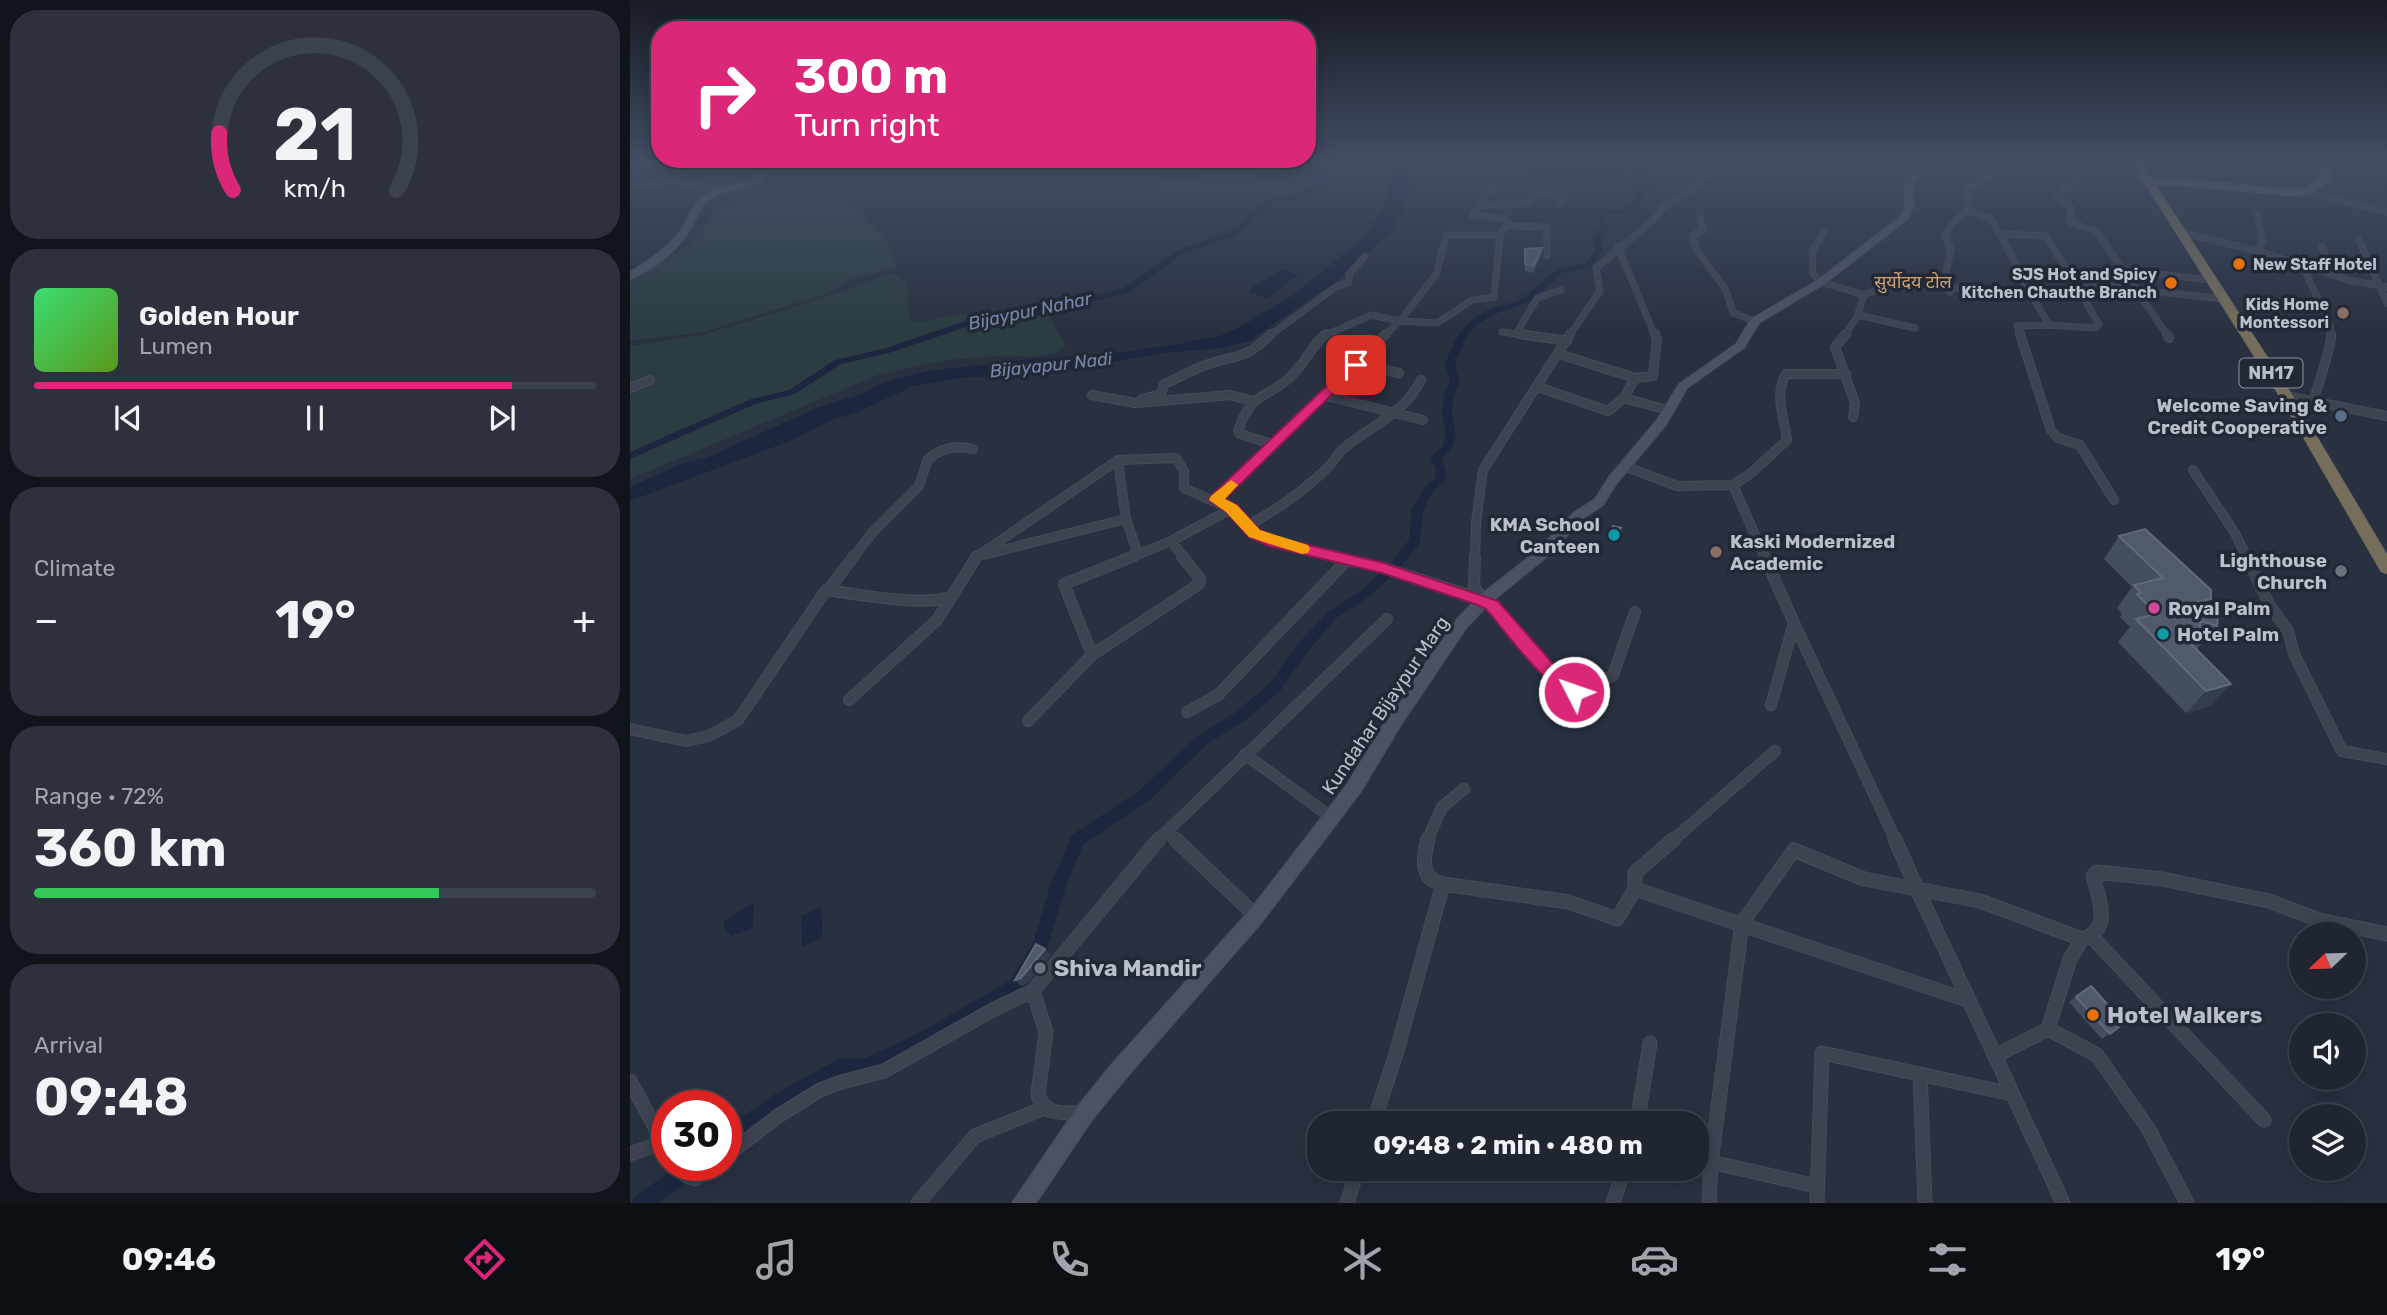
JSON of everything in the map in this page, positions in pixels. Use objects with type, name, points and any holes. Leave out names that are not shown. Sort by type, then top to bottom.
[{"type":"highway","name":"NH17","points":[[2172,218],[2286,396],[2387,568]]},
{"type":"main road","points":[[630,276],[664,254],[693,218]]},
{"type":"main road","name":"Kundahar Bijaypur Marg","points":[[1023,1203],[1085,1113],[1166,1015],[1256,916],[1332,818],[1462,623],[1484,600],[1544,552],[1570,523],[1599,502],[1613,480],[1627,467],[1662,422],[1667,410],[1691,378],[1740,346],[1755,321],[1821,282],[1904,218]]},
{"type":"street","points":[[1271,444],[1239,433],[1244,414],[1253,401],[1293,376],[1321,338],[1330,332],[1367,315],[1400,321],[1437,323],[1474,299],[1492,298],[1500,234],[1508,222],[1491,218]]},
{"type":"street","points":[[1484,600],[1474,587],[1483,471],[1600,292],[1595,268],[1656,218]]},
{"type":"street","points":[[1950,292],[1946,272],[1951,249],[1945,237],[1959,218]]},
{"type":"street","points":[[1988,218],[1992,220],[2049,325]]},
{"type":"street","points":[[2070,218],[2069,222],[2096,231],[2169,338]]},
{"type":"street","points":[[2258,251],[2262,240],[2259,218]]},
{"type":"street","points":[[1700,219],[1704,230],[1692,236],[1698,252],[1726,290],[1733,313],[1755,321]]},
{"type":"street","points":[[1506,226],[1547,227],[1547,256]]},
{"type":"street","points":[[1825,231],[1812,251],[1813,274],[1821,282],[1864,295]]},
{"type":"street","points":[[2181,232],[2258,251],[2327,274],[2384,286]]},
{"type":"street","points":[[1216,500],[1400,321],[1437,273],[1446,235],[1500,234]]},
{"type":"street","points":[[2000,234],[2046,236],[2098,327],[2017,326],[2039,400],[2054,436],[2078,444],[2114,500]]},
{"type":"street","points":[[2359,240],[2384,286],[2387,303]]},
{"type":"street","points":[[2322,246],[2329,266],[2327,274]]},
{"type":"street","points":[[1559,354],[1635,378],[1653,376],[1658,352],[1657,340],[1618,247]]},
{"type":"street","points":[[1138,403],[1142,399],[1162,393],[1164,384],[1172,379],[1187,376],[1208,364],[1235,359],[1258,349],[1269,336],[1314,302],[1336,287],[1349,282],[1349,274],[1365,256]]},
{"type":"street","points":[[2302,265],[2330,324],[2332,344],[2324,361],[2313,403]]},
{"type":"street","points":[[2123,270],[2210,280]]},
{"type":"street","points":[[2075,283],[2224,299]]},
{"type":"street","points":[[1853,417],[1855,403],[1835,347],[1858,315],[1864,295],[1873,290],[1899,287],[1950,292],[2031,294]]},
{"type":"street","points":[[1516,334],[1537,298],[1561,290]]},
{"type":"street","points":[[1858,315],[1915,328]]},
{"type":"street","points":[[1502,332],[1567,341]]},
{"type":"street","points":[[1356,365],[1399,373]]},
{"type":"street","points":[[1627,467],[1677,486],[1733,485],[1750,477],[1773,448],[1787,440],[1779,390],[1786,374],[1846,374]]},
{"type":"street","points":[[1538,387],[1608,411],[1624,398],[1635,378]]},
{"type":"street","points":[[630,388],[650,380]]},
{"type":"street","points":[[1247,526],[1284,506],[1330,465],[1343,449],[1395,414],[1415,394],[1421,380]]},
{"type":"street","points":[[1092,395],[1106,400],[1138,403],[1231,393],[1253,401]]},
{"type":"street","points":[[1323,395],[1423,420]]},
{"type":"street","points":[[2286,396],[2387,416]]},
{"type":"street","points":[[1624,398],[1667,410]]},
{"type":"street","points":[[630,729],[680,743],[699,741],[721,732],[738,720],[823,592],[830,589],[872,533],[919,486],[922,470],[930,456],[965,446],[973,449]]},
{"type":"street","points":[[849,701],[937,620],[975,557],[1118,460],[1176,458],[1183,464],[1186,476],[1184,488],[1231,509],[1254,533],[1275,542],[1384,568],[1484,600],[1492,605],[1556,679],[1574,692],[1584,685],[1606,680],[1613,675],[1635,612]]},
{"type":"street","points":[[1118,460],[1126,519],[1138,554]]},
{"type":"street","points":[[2193,470],[2235,533],[2270,606],[2288,631],[2294,654],[2342,751],[2387,759]]},
{"type":"street","points":[[1733,485],[1794,623],[1867,774],[1967,1000],[2062,1202]]},
{"type":"street","points":[[1092,655],[1064,584],[1171,541],[1231,509]]},
{"type":"street","points":[[975,557],[1126,519]]},
{"type":"street","points":[[1028,722],[1092,655],[1201,581],[1171,541]]},
{"type":"street","points":[[1187,712],[1218,695],[1346,560]]},
{"type":"street","points":[[830,589],[891,598],[942,600],[950,597]]},
{"type":"street","points":[[742,1144],[776,1117],[835,1084],[888,1070],[1009,1000],[1033,991],[1146,852],[1387,619]]},
{"type":"street","points":[[1771,705],[1794,623]]},
{"type":"street","points":[[1464,789],[1443,807],[1428,837],[1423,863],[1425,874],[1432,881],[1569,902],[1617,919],[1635,889],[1635,873],[1776,751]]},
{"type":"street","points":[[1245,754],[1332,818]]},
{"type":"street","points":[[1168,832],[1256,916]]},
{"type":"street","points":[[1709,1203],[1711,1163],[1742,923],[1794,850],[1864,879],[1944,891],[2009,910],[2087,938],[2264,1120]]},
{"type":"street","points":[[1995,1056],[2048,1029],[2070,959],[2087,938],[2100,932],[2102,923],[2093,876],[2104,872],[2162,879],[2269,901],[2319,920],[2387,934]]},
{"type":"street","points":[[1377,1111],[1396,1054],[1443,884]]},
{"type":"street","points":[[1635,889],[1967,1000]]},
{"type":"street","points":[[1033,991],[1046,1039],[1036,1097],[1042,1109],[1058,1116],[1085,1113]]},
{"type":"street","points":[[2048,1029],[2097,1055],[2149,1130],[2187,1203]]},
{"type":"street","points":[[1639,1111],[1650,1043]]},
{"type":"street","points":[[1817,1203],[1822,1053],[2012,1094]]},
{"type":"street","points":[[1920,1074],[1925,1203]]},
{"type":"street","points":[[630,1081],[651,1121]]},
{"type":"street","points":[[918,1203],[975,1136],[1042,1109]]},
{"type":"street","points":[[630,1154],[651,1149]]},
{"type":"street","points":[[1711,1163],[1816,1186]]},
{"type":"street","points":[[1347,1203],[1354,1181]]},
{"type":"street","points":[[1614,1203],[1620,1181]]},
{"type":"shaded area","points":[[711,218],[865,218],[885,236],[898,267],[853,279],[826,294],[704,332],[630,341],[630,280],[643,275],[691,243]]},
{"type":"shaded area","points":[[893,273],[907,283],[909,319],[919,322],[961,314],[1043,306],[1066,345],[1055,353],[1038,356],[947,360],[880,374],[630,479],[630,346],[702,335],[821,299]]},
{"type":"water","name":"Bijayapur Nadi","points":[[1377,218],[1399,218],[1392,231],[1338,280],[1249,341],[1223,348],[1162,353],[1040,375],[969,377],[913,386],[856,413],[834,419],[790,441],[630,501],[630,487],[681,464],[708,457],[819,407],[862,394],[882,383],[928,371],[1031,359],[1104,355],[1222,335],[1294,294],[1361,240]]},
{"type":"water","points":[[1282,269],[1298,275],[1267,298],[1250,292],[1251,288]]},
{"type":"water","points":[[754,902],[753,928],[731,936],[724,929],[724,921]]},
{"type":"water","points":[[821,907],[823,938],[802,947],[801,916]]},
{"type":"building","points":[[1542,248],[1534,266],[1525,264],[1525,249]]},
{"type":"building","points":[[1613,526],[1621,528],[1616,536],[1608,534]]},
{"type":"building","points":[[2145,529],[2211,590],[2211,599],[2183,605],[2218,616],[2217,626],[2200,621],[2200,627],[2179,632],[2231,684],[2206,691],[2136,619],[2156,614],[2137,594],[2141,593],[2134,585],[2163,578],[2119,536]]},
{"type":"building","points":[[1036,944],[1045,949],[1021,978],[1015,980]]},
{"type":"building","points":[[2091,986],[2124,1023],[2110,1034],[2076,997]]},
{"type":"waterway","name":"Bijaypur Nahar","points":[[630,456],[755,401],[792,392],[838,362],[886,351],[983,318],[1016,317],[1127,290],[1180,252],[1231,234],[1250,218]]},
{"type":"waterway","points":[[742,1128],[783,1099],[839,1068],[866,1067],[923,1040],[1017,986],[1040,946],[1058,886],[1077,840],[1145,795],[1202,740],[1241,716],[1276,686],[1300,651],[1332,615],[1365,594],[1395,566],[1415,541],[1418,508],[1430,488],[1440,481],[1441,469],[1435,458],[1447,448],[1451,435],[1447,414],[1449,396],[1455,381],[1450,364],[1463,335],[1482,316],[1526,300],[1553,274],[1566,268],[1587,266],[1599,251],[1596,237],[1604,228],[1602,218]]},
{"type":"waterway","points":[[642,1203],[673,1181]]},
{"type":"slow traffic","points":[[1231,485],[1216,500],[1231,509],[1254,533],[1302,549]]},
{"type":"place","name":"New Staff Hotel","points":[[2239,264]]},
{"type":"place","name":"SJS Hot and Spicy Kitchen Chauthe Branch","points":[[2171,283]]},
{"type":"place","name":"Kids Home Montessori","points":[[2343,313]]},
{"type":"place","name":"Welcome Saving & Credit Cooperative","points":[[2341,416]]},
{"type":"place","name":"KMA School Canteen","points":[[1614,535]]},
{"type":"place","name":"Kaski Modernized Academic","points":[[1716,552]]},
{"type":"place","name":"Lighthouse Church","points":[[2341,571]]},
{"type":"place","name":"Royal Palm","points":[[2154,608]]},
{"type":"place","name":"Hotel Palm","points":[[2163,634]]},
{"type":"place","name":"Shiva Mandir","points":[[1040,968]]},
{"type":"place","name":"Hotel Walkers","points":[[2093,1015]]},
{"type":"district","name":"सुर्योदय टोल","points":[[1913,282]]},
{"type":"route","points":[[1356,365],[1271,444],[1216,500],[1231,509],[1254,533],[1275,542],[1384,568],[1484,600],[1513,628],[1556,679],[1574,692]]}]
